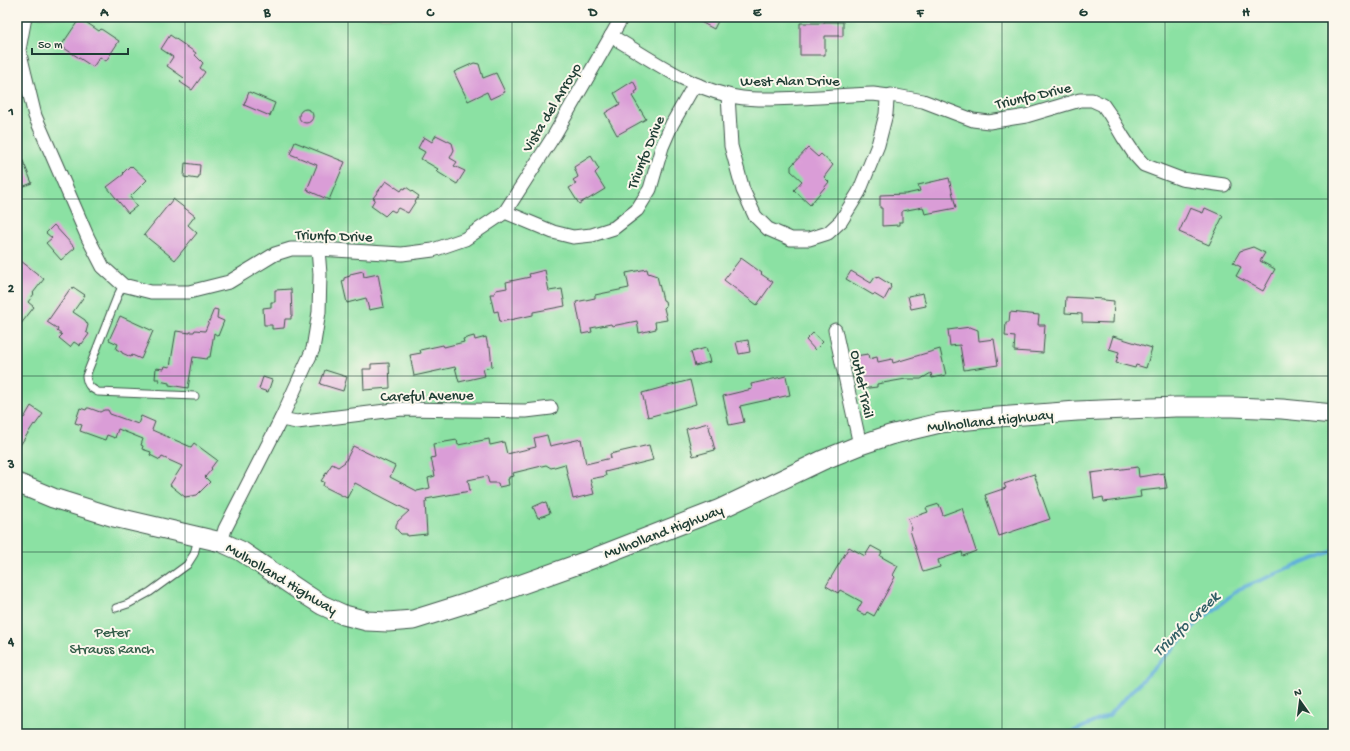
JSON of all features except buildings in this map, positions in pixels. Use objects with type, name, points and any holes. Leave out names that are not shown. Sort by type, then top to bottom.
[{"type":"main road","name":"Mulholland Highway","points":[[17,483],[53,498],[114,517],[221,542],[241,551],[322,605],[344,615],[374,621],[388,622],[413,620],[490,596],[584,562],[720,509],[822,460],[860,445],[890,435],[940,423],[1077,411],[1168,407],[1233,406],[1333,414]]},
{"type":"street","name":"Triunfo Drive","points":[[25,17],[19,50],[35,116],[88,238],[103,267],[123,285],[151,292],[189,292],[229,282],[275,254],[291,249],[318,249],[402,254],[433,250],[465,239],[505,212],[553,232],[573,237],[592,235],[614,228],[637,210],[650,189],[662,147],[672,124],[692,89],[698,85]]},
{"type":"street","name":"Vista del Arroyo","points":[[505,212],[555,134],[622,17]]},
{"type":"street","name":"West Alan Drive","points":[[611,36],[680,76],[713,91],[728,95],[748,99],[873,94],[889,96]]},
{"type":"street","points":[[728,95],[731,146],[742,190],[755,216],[768,229],[791,239],[809,239],[828,233],[841,221],[858,192],[878,145],[889,96]]},
{"type":"street","name":"Triunfo Drive","points":[[889,96],[923,101],[973,120],[989,122],[1026,116],[1080,100],[1092,100],[1103,105],[1135,155],[1144,165],[1181,179],[1224,185]]},
{"type":"street","points":[[221,542],[225,529],[281,419],[313,349],[320,312],[320,274],[318,249]]},
{"type":"street","name":"Outlet Trail","points":[[835,330],[860,445]]},
{"type":"street","name":"Careful Avenue","points":[[281,419],[297,422],[402,409],[526,411],[551,408]]},
{"type":"lane","points":[[123,285],[86,376],[87,383],[90,388],[98,392],[195,396]]},
{"type":"lane","points":[[116,608],[128,604],[150,592],[187,565],[194,554],[198,537]]},
{"type":"green space","name":"Peter Strauss Ranch","points":[[17,17],[1333,17],[1333,734],[17,734]]},
{"type":"waterway","name":"Triunfo Creek","points":[[1068,734],[1109,715],[1198,622],[1239,589],[1333,551]]}]
